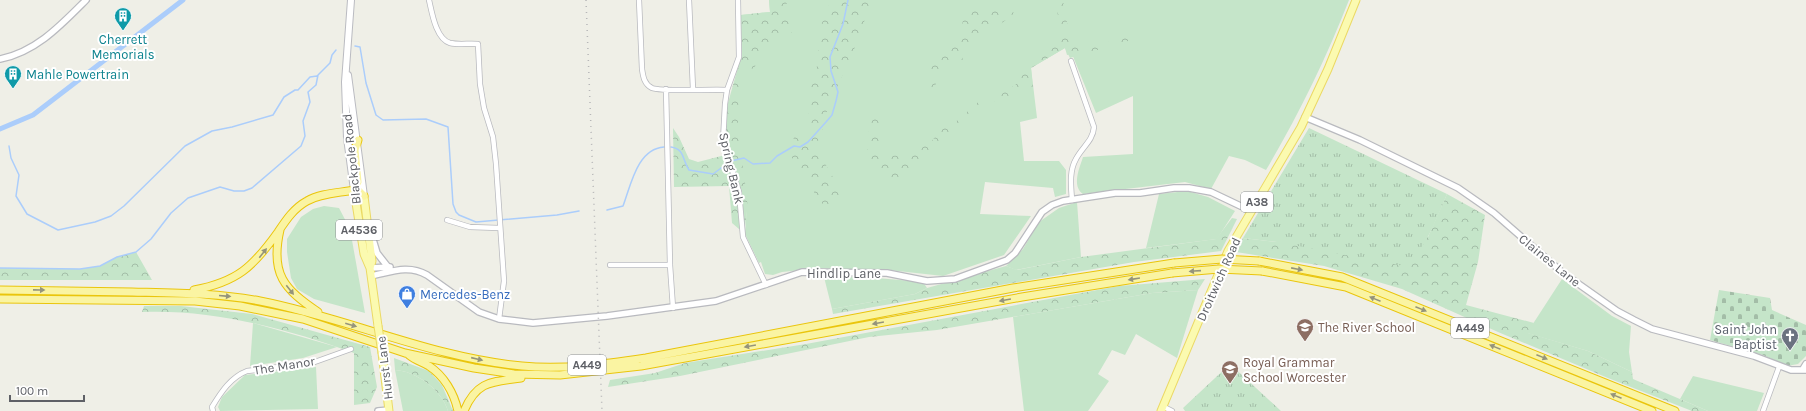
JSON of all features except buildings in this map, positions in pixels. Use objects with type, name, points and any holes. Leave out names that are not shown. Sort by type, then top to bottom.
[{"type":"highway","points":[[354,190],[358,182],[355,150],[358,140]]},
{"type":"highway","points":[[180,293],[212,287],[240,274],[261,255],[293,211],[306,201],[323,195],[354,190],[359,191],[364,196]]},
{"type":"highway","points":[[281,226],[276,251],[282,279],[299,300],[325,317]]},
{"type":"highway","name":"A449","points":[[0,290],[180,293],[247,299],[290,307],[437,350],[487,361],[522,366],[556,367],[603,364],[646,358],[1013,288],[1174,263],[1222,259],[1259,261],[1342,277],[1675,411]]},
{"type":"highway","name":"A449","points":[[0,299],[195,301],[240,306],[303,319],[405,353],[474,368],[535,375],[576,374],[641,366],[1022,297],[1172,273],[1219,269],[1262,271],[1346,287],[1652,411]]},
{"type":"highway","points":[[405,353],[430,367],[445,381],[455,400],[458,411]]},
{"type":"highway","points":[[464,411],[474,394],[485,385],[502,379],[535,375]]},
{"type":"main road","name":"Blackpole Road","points":[[351,0],[347,40],[347,71],[358,140],[378,326]]},
{"type":"main road","name":"Droitwich Road","points":[[1162,409],[1228,251],[1306,118],[1356,0]]},
{"type":"main road","name":"Blackpole Road","points":[[347,71],[345,82],[347,138],[364,254],[371,272]]},
{"type":"main road","name":"Hurst Lane","points":[[378,326],[389,410]]},
{"type":"street","points":[[0,59],[16,56],[42,41],[86,0]]},
{"type":"street","points":[[429,0],[439,31],[444,40],[452,43],[478,44],[483,102],[493,137],[504,281],[499,319]]},
{"type":"street","points":[[639,0],[643,79],[652,88],[727,90]]},
{"type":"street","points":[[689,0],[693,89]]},
{"type":"street","name":"Spring Bank","points":[[738,0],[739,57],[727,90],[723,114],[723,141],[739,192],[743,237],[766,285]]},
{"type":"street","points":[[1071,61],[1094,127],[1094,135],[1076,159],[1072,169],[1072,200]]},
{"type":"street","points":[[666,89],[672,308]]},
{"type":"street","name":"Claines Lane","points":[[1306,118],[1360,140],[1458,188],[1494,213],[1563,273],[1617,311],[1652,329],[1754,356],[1779,367],[1791,370],[1805,367]]},
{"type":"street","name":"Hindlip Lane","points":[[371,272],[409,269],[423,272],[479,312],[499,319],[533,323],[672,308],[716,301],[802,272],[887,273],[927,281],[955,279],[1007,260],[1015,253],[1042,212],[1052,205],[1115,193],[1140,193],[1174,188],[1189,188],[1211,192],[1251,211]]},
{"type":"street","points":[[447,220],[470,227],[499,228]]},
{"type":"street","points":[[368,229],[377,253],[388,267]]},
{"type":"street","points":[[610,265],[670,265]]},
{"type":"street","name":"Hindlip Lane","points":[[371,272],[388,267],[395,269]]},
{"type":"street","name":"The Manor","points":[[213,411],[212,407],[216,401],[232,379],[239,374],[275,366],[312,363],[351,349]]},
{"type":"street","points":[[1763,411],[1779,367]]},
{"type":"street","points":[[1162,409],[1172,411]]},
{"type":"street","points":[[378,411],[389,410]]},
{"type":"green space","points":[[769,0],[1349,0],[1311,87],[1266,170],[1245,160],[1229,156],[1211,189],[1185,182],[1083,194],[1079,191],[1077,176],[1083,157],[1133,154],[1133,96],[1096,113],[1072,54],[1067,55],[1065,48],[1031,68],[1037,118],[1020,122],[1024,161],[1059,161],[1066,170],[1066,194],[1055,197],[1053,188],[985,182],[980,214],[1031,216],[1004,255],[943,276],[889,270],[860,271],[820,268],[782,272],[773,275],[765,274],[761,262],[759,263],[745,234],[747,205],[724,123],[742,53],[741,15],[770,12]]},
{"type":"green space","points":[[769,0],[786,0],[792,34],[776,36],[763,48],[754,69],[744,67],[739,75],[741,81],[739,87],[741,93],[738,131],[746,188],[747,207],[745,227],[739,229],[732,223],[729,186],[674,187],[673,128],[679,137],[689,159],[698,162],[729,154],[723,133],[726,110],[742,53],[741,15],[770,12]]},
{"type":"green space","points":[[831,0],[876,0],[870,5],[856,45],[829,105],[825,117],[825,127],[821,131],[809,128],[807,123],[811,101],[810,87],[816,77],[820,28]]},
{"type":"green space","points":[[1055,0],[1063,0],[1067,23],[1073,37],[1078,42],[1085,45],[1093,46],[1142,33],[1148,33],[1145,36],[1070,58],[1065,48],[1031,68],[1033,89],[979,106],[893,182],[863,153],[866,149],[882,156],[904,155],[918,150],[931,142],[944,126],[952,125],[978,102],[1000,95],[1018,83],[1028,65],[1061,32]]},
{"type":"green space","points":[[989,6],[994,6],[1002,12],[1005,9],[1014,13],[992,30],[969,44],[966,50],[961,54],[963,60],[953,64],[945,70],[941,74],[934,89],[930,89],[926,86],[926,81],[931,80],[931,67],[938,58],[957,42],[961,34],[967,7],[985,9]]},
{"type":"green space","points":[[869,116],[877,116],[879,120],[878,132],[882,141],[879,146],[869,146],[865,141],[870,138],[867,136],[871,126],[870,123],[872,122],[868,120]]},
{"type":"green space","points":[[1309,128],[1447,194],[1430,233],[1418,252],[1404,266],[1277,242],[1243,238]]},
{"type":"green space","points":[[800,132],[817,137],[821,156],[834,179],[838,191],[839,203],[836,205],[825,206],[815,197],[811,177],[805,174],[789,154],[790,146],[795,142],[792,134]]},
{"type":"green space","points":[[1187,191],[1208,197],[1235,211],[1217,239],[1146,248],[1159,194]]},
{"type":"green space","points":[[1447,194],[1485,215],[1478,262],[1466,305],[1534,323],[1528,333],[1588,351],[1632,372],[1633,379],[1708,411],[1692,411],[1608,378],[1498,332],[1402,289],[1324,266],[1236,252],[1243,238],[1277,242],[1428,237]]},
{"type":"green space","points":[[1077,202],[1081,257],[1016,270],[1006,266],[1023,249],[1039,222],[1059,208]]},
{"type":"green space","points":[[324,206],[339,208],[350,229],[365,313],[314,299],[297,289],[291,278],[287,252],[287,239],[301,217],[313,209]]},
{"type":"green space","points":[[1232,218],[1237,219],[1221,251],[1134,262],[833,314],[832,309],[915,294],[927,288],[1006,266],[1017,270],[1081,257],[1216,239]]},
{"type":"green space","points":[[136,252],[152,280],[0,280],[0,268],[80,269],[100,266],[117,257]]},
{"type":"green space","points":[[824,277],[865,277],[923,282],[927,288],[915,294],[832,309]]},
{"type":"green space","points":[[1205,279],[1198,290],[1152,293],[937,330],[869,337],[680,376],[608,387],[610,380],[655,373],[685,363],[806,344],[1119,286]]},
{"type":"green space","points":[[1562,279],[1612,316],[1631,326],[1629,352],[1632,372],[1588,351],[1527,333]]},
{"type":"green space","points":[[1198,290],[1177,358],[1136,334],[1125,355],[1112,350],[1098,374],[1109,381],[1088,411],[1024,411],[1013,317],[1152,293]]},
{"type":"green space","points":[[1719,290],[1770,298],[1772,310],[1806,325],[1806,356],[1798,364],[1787,366],[1763,355],[1710,340]]},
{"type":"green space","points":[[144,306],[181,306],[252,314],[370,347],[377,387],[370,403],[354,405],[354,353],[329,344],[250,322],[223,317],[169,312],[142,312]]},
{"type":"green space","points":[[253,323],[337,347],[303,358],[250,366]]},
{"type":"green space","points":[[394,358],[429,371],[442,385],[453,411],[448,411],[440,396],[427,383],[411,374],[395,370]]},
{"type":"green space","name":"Royal Grammar School Worcester","points":[[1230,364],[1281,411],[1185,411],[1183,408]]},
{"type":"green space","points":[[316,367],[318,409],[220,411],[218,407],[222,397],[245,375]]},
{"type":"green space","points":[[395,370],[411,374],[427,383],[440,396],[448,411],[403,411]]},
{"type":"green space","points":[[1693,376],[1764,393],[1757,411],[1708,411],[1680,399]]},
{"type":"waterway","points":[[0,129],[33,115],[183,0]]},
{"type":"waterway","points":[[731,161],[744,158],[753,164],[770,163],[777,156],[794,146],[800,147],[808,142],[832,115],[838,92],[831,71],[830,57],[843,24],[848,0]]},
{"type":"waterway","points":[[355,46],[360,47],[366,83],[376,115],[383,120],[426,119],[448,127],[453,204],[459,215],[476,222],[557,215],[579,211]]},
{"type":"waterway","points":[[0,268],[80,269],[100,266],[117,257],[136,252],[151,239],[171,213],[188,198],[220,187],[234,191],[244,191],[252,188],[301,146],[305,136],[303,121],[310,102],[308,92],[316,85],[318,75],[330,63],[332,55],[336,50]]},
{"type":"waterway","points":[[9,146],[11,158],[19,175],[16,196],[27,214],[58,230],[95,222],[111,216],[124,206],[185,146],[212,131],[232,127],[273,115],[284,97],[295,90],[298,90],[310,77],[317,76]]},
{"type":"waterway","points":[[607,210],[623,206],[632,179],[641,161],[647,154],[655,149],[664,147]]},
{"type":"waterway","points":[[671,147],[679,150],[689,170],[713,174],[728,163]]},
{"type":"railway","points":[[586,0],[602,411]]},
{"type":"place","name":"Cherrett Memorials","points":[[123,31]]},
{"type":"place","name":"Mahle Powertrain","points":[[13,89]]},
{"type":"place","name":"Mercedes-Benz","points":[[407,309]]},
{"type":"place","name":"The River School","points":[[1305,342]]},
{"type":"place","name":"Saint John Baptist","points":[[1790,351]]},
{"type":"place","name":"Royal Grammar School Worcester","points":[[1230,384]]}]
